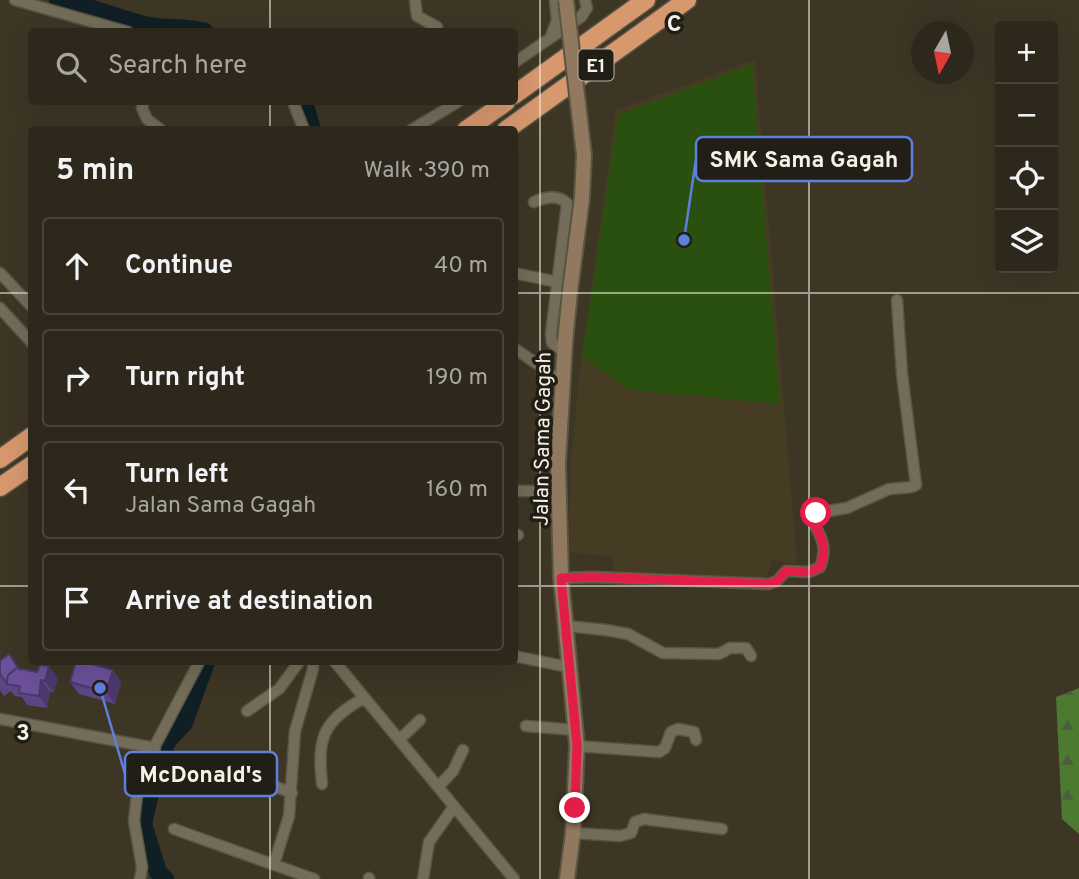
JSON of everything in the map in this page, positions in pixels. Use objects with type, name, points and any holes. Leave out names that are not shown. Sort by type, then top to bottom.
[{"type":"highway","name":"E1","points":[[518,93],[646,0]]},
{"type":"highway","name":"E1","points":[[512,126],[687,0]]},
{"type":"highway","points":[[472,126],[502,105]]},
{"type":"highway","points":[[0,453],[28,437]]},
{"type":"highway","points":[[0,459],[28,438]]},
{"type":"highway","points":[[0,487],[28,468]]},
{"type":"street","points":[[15,0],[114,28]]},
{"type":"street","points":[[415,0],[417,16],[437,27]]},
{"type":"street","points":[[550,38],[556,29],[555,0]]},
{"type":"street","name":"Jalan Sama Gagah","points":[[566,0],[584,155],[582,198],[564,352],[558,463],[561,578],[577,746],[568,879]]},
{"type":"street","points":[[518,59],[581,17],[587,8],[585,0]]},
{"type":"street","points":[[143,105],[147,119],[156,126]]},
{"type":"street","points":[[294,105],[302,126]]},
{"type":"street","points":[[416,126],[443,106]]},
{"type":"street","points":[[534,202],[545,197],[566,202],[551,334],[552,343],[564,352]]},
{"type":"street","points":[[0,273],[28,303]]},
{"type":"street","points":[[518,274],[557,282]]},
{"type":"street","points":[[561,578],[769,584],[777,581],[786,571],[809,572],[820,567],[825,550],[814,524],[816,513],[848,508],[889,489],[916,485],[902,374],[897,300]]},
{"type":"street","points":[[0,308],[28,339]]},
{"type":"street","points":[[518,351],[563,382]]},
{"type":"street","points":[[518,491],[560,491]]},
{"type":"street","points":[[566,626],[606,629],[628,634],[663,653],[719,654],[737,647],[746,648],[751,656]]},
{"type":"street","points":[[518,657],[568,667]]},
{"type":"street","points":[[140,879],[142,867],[134,821],[137,795],[148,759],[197,665]]},
{"type":"street","points":[[247,711],[279,689],[297,665]]},
{"type":"street","points":[[274,864],[289,816],[293,740],[313,665]]},
{"type":"street","points":[[337,665],[513,879]]},
{"type":"street","points":[[322,784],[321,749],[330,722],[343,710],[364,698]]},
{"type":"street","points":[[0,719],[155,747]]},
{"type":"street","points":[[399,740],[420,720]]},
{"type":"street","points":[[526,726],[576,730]]},
{"type":"street","points":[[577,746],[659,752],[665,748],[671,732],[678,729],[694,732],[696,740]]},
{"type":"street","points":[[438,787],[453,771],[463,750]]},
{"type":"street","points":[[206,760],[292,793]]},
{"type":"street","points":[[423,879],[429,842],[453,808]]},
{"type":"street","points":[[573,833],[620,836],[631,833],[635,822],[644,819],[722,829]]},
{"type":"street","points":[[174,829],[314,879]]},
{"type":"shaded area","points":[[755,60],[797,564],[772,560],[766,579],[613,574],[614,557],[569,552],[571,459],[580,369],[616,110]]},
{"type":"green space","points":[[752,64],[780,404],[630,390],[582,357],[618,115]]},
{"type":"green space","points":[[1079,688],[1079,834],[1062,819],[1056,697]]},
{"type":"building","points":[[9,654],[19,669],[8,675],[7,683],[0,674],[0,661]]},
{"type":"building","points":[[40,665],[49,666],[45,681],[41,680],[39,696],[19,693],[20,686],[6,684],[8,675],[17,668],[37,672]]},
{"type":"building","points":[[75,665],[95,665],[113,670],[106,692],[70,682]]},
{"type":"waterway","points":[[58,0],[144,25],[174,28]]},
{"type":"waterway","points":[[305,105],[311,126]]},
{"type":"waterway","points":[[165,879],[158,872],[143,824],[156,768],[168,740],[184,723],[205,665]]},
{"type":"place","name":"SMK Sama Gagah","points":[[684,240]]},
{"type":"place","name":"McDonald's","points":[[100,688]]},
{"type":"route","points":[[575,808],[577,746],[561,578],[769,584],[777,581],[782,573],[792,569],[809,572],[820,567],[825,550],[814,524],[816,513]]}]
